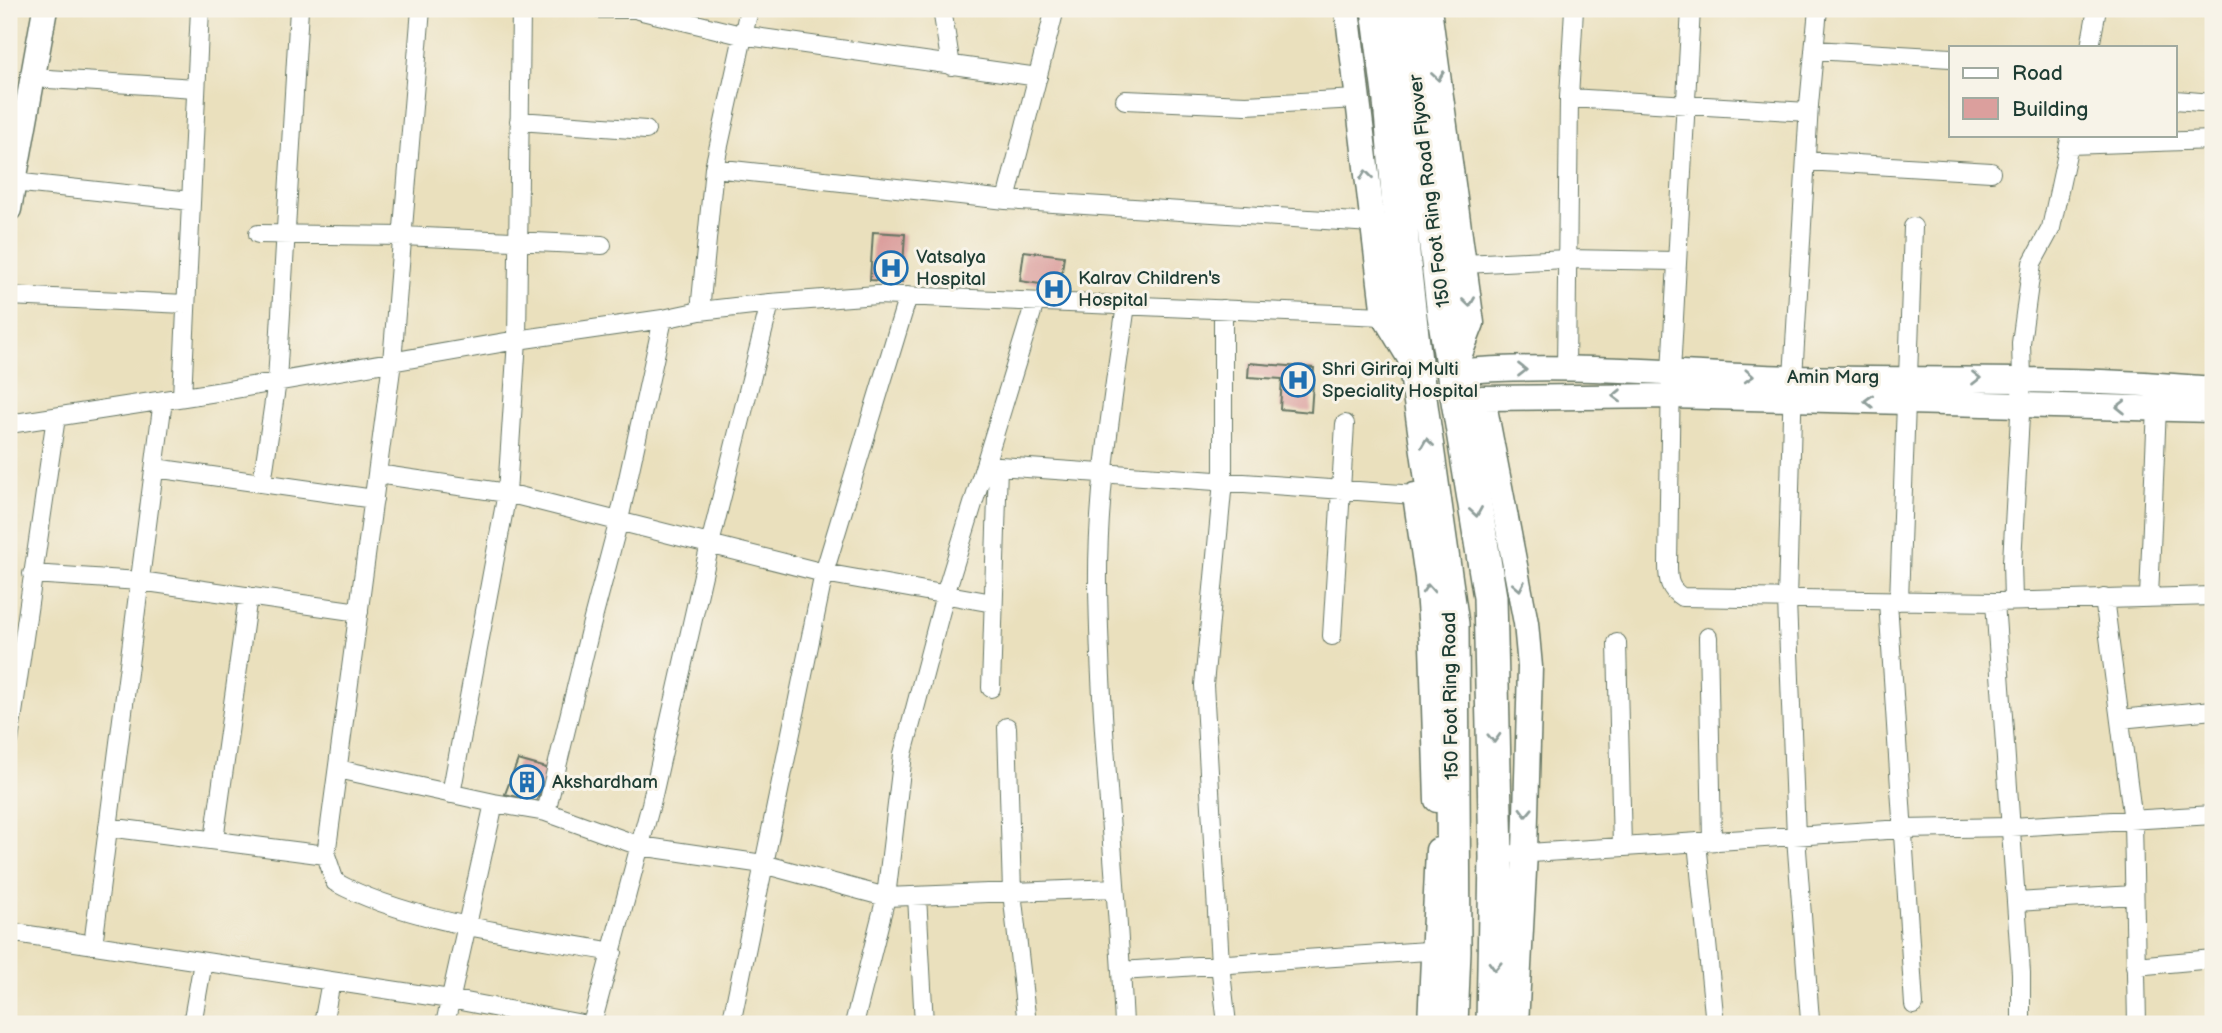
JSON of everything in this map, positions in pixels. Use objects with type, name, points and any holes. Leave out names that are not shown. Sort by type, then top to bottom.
[{"type":"highway","name":"150 Foot Ring Road Flyover","points":[[1378,9],[1390,101],[1416,370]]},
{"type":"highway","name":"150 Foot Ring Road Flyover","points":[[1409,9],[1451,266],[1465,390]]},
{"type":"highway","name":"150 Foot Ring Road","points":[[1416,370],[1424,495],[1452,624],[1444,950],[1451,1024]]},
{"type":"highway","points":[[1465,390],[1490,597],[1511,854],[1493,1024]]},
{"type":"main road","points":[[9,209],[45,9]]},
{"type":"main road","points":[[1347,9],[1384,316],[1416,370]]},
{"type":"main road","points":[[1429,9],[1451,266]]},
{"type":"main road","name":"Amin Marg","points":[[1465,390],[1566,370],[1670,384]]},
{"type":"main road","name":"Amin Marg","points":[[1793,388],[1908,378],[2022,379],[2158,384],[2213,389]]},
{"type":"main road","name":"Amin Marg","points":[[1465,390],[1670,384],[1793,388],[1906,402],[2213,410]]},
{"type":"main road","points":[[1511,854],[1516,1024]]},
{"type":"main road","points":[[1430,1024],[1444,950]]},
{"type":"street","points":[[182,397],[200,9]]},
{"type":"street","points":[[262,483],[277,382],[299,9]]},
{"type":"street","points":[[421,9],[392,362],[326,855],[335,882],[395,907],[467,925],[613,952]]},
{"type":"street","points":[[450,794],[507,493],[516,340],[521,9]]},
{"type":"street","points":[[598,9],[638,9],[741,35],[1038,77]]},
{"type":"street","points":[[700,311],[714,167],[741,35],[749,9]]},
{"type":"street","points":[[942,9],[951,66]]},
{"type":"street","points":[[1006,200],[1055,9]]},
{"type":"street","points":[[1566,370],[1569,98],[1574,9]]},
{"type":"street","points":[[1691,9],[1670,384],[1668,581],[1674,592],[1682,597],[1894,601],[2213,596]]},
{"type":"street","points":[[1810,1020],[1796,836],[1787,600],[1793,388],[1808,112],[1818,9]]},
{"type":"street","points":[[2090,46],[2097,9]]},
{"type":"street","points":[[1814,50],[1949,58]]},
{"type":"street","points":[[32,78],[196,88]]},
{"type":"street","points":[[1569,98],[1808,112]]},
{"type":"street","points":[[1125,100],[1246,105],[1357,99]]},
{"type":"street","points":[[2176,100],[2213,103]]},
{"type":"street","points":[[519,121],[646,130]]},
{"type":"street","points":[[2021,1024],[2004,601],[2012,562],[2022,379],[2021,343],[2032,263],[2051,228],[2070,140],[2213,140]]},
{"type":"street","points":[[1806,161],[1991,172]]},
{"type":"street","points":[[714,167],[1006,200],[1372,223]]},
{"type":"street","points":[[13,182],[191,201]]},
{"type":"street","points":[[1908,378],[1913,226]]},
{"type":"street","points":[[258,234],[402,236],[602,245]]},
{"type":"street","points":[[1451,266],[1566,259],[1676,261]]},
{"type":"street","points":[[9,424],[277,382],[516,340],[663,319],[700,311],[770,303],[877,295],[1384,316]]},
{"type":"street","points":[[9,296],[186,304]]},
{"type":"street","points":[[731,1024],[824,573],[908,296]]},
{"type":"street","points":[[854,1024],[886,897],[903,754],[945,595],[991,466],[1035,302]]},
{"type":"street","points":[[592,1024],[640,846],[710,544],[770,303]]},
{"type":"street","points":[[1124,1024],[1108,799],[1098,584],[1102,473],[1126,305]]},
{"type":"street","points":[[1223,309],[1223,481],[1204,685],[1220,964],[1227,1024]]},
{"type":"street","points":[[547,812],[619,520],[663,319]]},
{"type":"street","points":[[93,945],[163,400]]},
{"type":"street","points":[[1906,402],[1894,601],[1903,829],[1914,1005]]},
{"type":"street","points":[[2149,597],[2157,407]]},
{"type":"street","points":[[9,741],[56,417]]},
{"type":"street","points":[[1332,636],[1345,424]]},
{"type":"street","points":[[991,466],[1424,495]]},
{"type":"street","points":[[991,466],[991,688]]},
{"type":"street","points":[[155,468],[374,499]]},
{"type":"street","points":[[377,474],[507,493],[824,573],[993,603]]},
{"type":"street","points":[[32,574],[140,581],[359,612]]},
{"type":"street","points":[[214,840],[248,596]]},
{"type":"street","points":[[2104,598],[2133,821],[2137,1024]]},
{"type":"street","points":[[1707,1018],[1705,842],[1709,637]]},
{"type":"street","points":[[1617,643],[1622,847]]},
{"type":"street","points":[[2119,719],[2213,710]]},
{"type":"street","points":[[1007,727],[1012,892],[1027,1024]]},
{"type":"street","points":[[338,769],[547,812],[640,846],[763,864],[886,897],[1115,888]]},
{"type":"street","points":[[445,1024],[494,803]]},
{"type":"street","points":[[1511,854],[1903,829],[2011,827],[2213,815]]},
{"type":"street","points":[[108,827],[326,855]]},
{"type":"street","points":[[2016,902],[2134,895]]},
{"type":"street","points":[[917,896],[924,1024]]},
{"type":"street","points":[[9,932],[450,999],[582,1024]]},
{"type":"street","points":[[1121,971],[1444,950]]},
{"type":"street","points":[[2135,966],[2213,958]]},
{"type":"street","points":[[192,1024],[203,962]]},
{"type":"street","points":[[323,1024],[331,981]]},
{"type":"building","points":[[873,232],[905,234],[902,282],[870,280]]},
{"type":"building","points":[[1024,251],[1064,256],[1060,287],[1020,281]]},
{"type":"building","points":[[1249,363],[1314,368],[1311,412],[1280,409],[1282,379],[1248,377]]},
{"type":"building","name":"Akshardham","points":[[518,760],[550,769],[536,802],[505,794]]},
{"type":"place","name":"Vatsalya Hospital","points":[[891,268]]},
{"type":"place","name":"Kalrav Children's Hospital","points":[[1054,289]]},
{"type":"place","name":"Shri Giriraj Multi Speciality Hospital","points":[[1298,380]]},
{"type":"place","name":"Akshardham","points":[[527,782]]}]
